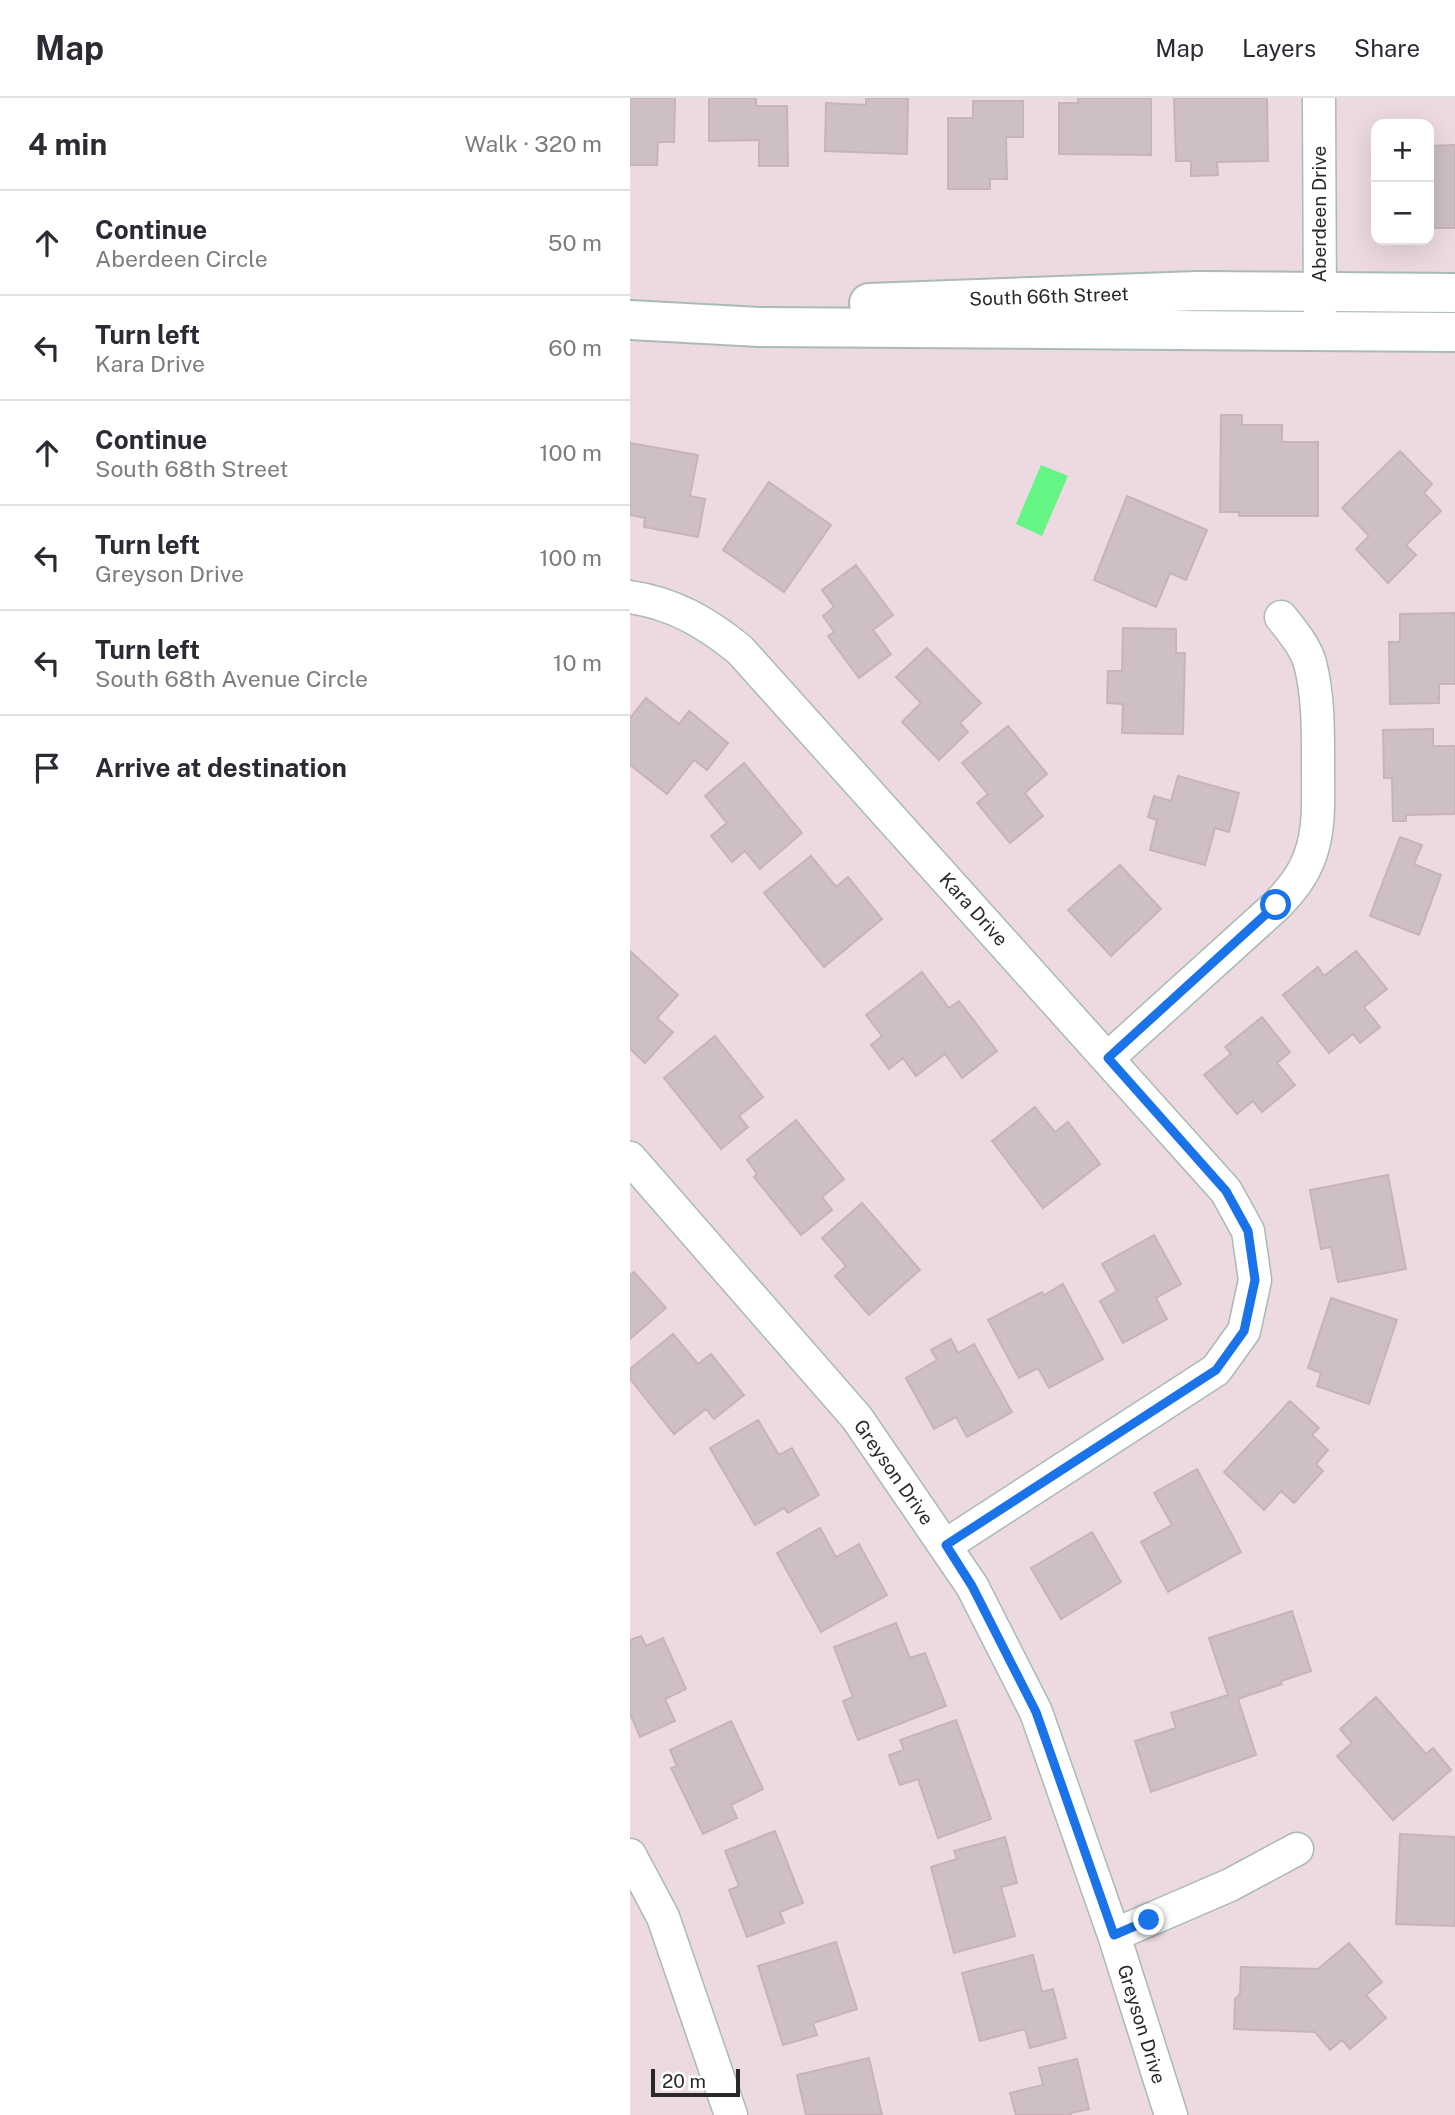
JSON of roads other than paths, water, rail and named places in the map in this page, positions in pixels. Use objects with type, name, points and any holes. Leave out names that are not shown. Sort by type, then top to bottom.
[{"type":"street","name":"Aberdeen Drive","points":[[1320,98],[1321,331]]},
{"type":"street","name":"South 66th Street","points":[[637,320],[775,308],[1001,297],[1198,291],[1455,293]]},
{"type":"street","name":"South 66th Street","points":[[637,320],[759,327],[1455,331]]},
{"type":"street","name":"Kara Drive","points":[[630,597],[670,606],[689,615],[715,629],[740,650],[1226,1191],[1248,1231],[1255,1280],[1244,1331],[1216,1370],[946,1545]]},
{"type":"street","points":[[1108,1058],[1276,905],[1298,883],[1310,859],[1317,836],[1318,707],[1309,661],[1282,617]]},
{"type":"street","name":"Greyson Drive","points":[[630,1158],[857,1418],[972,1586],[1036,1712],[1114,1935],[1171,2115]]},
{"type":"street","points":[[1114,1935],[1230,1885],[1297,1849]]},
{"type":"street","points":[[630,1855],[663,1917],[731,2115]]}]
